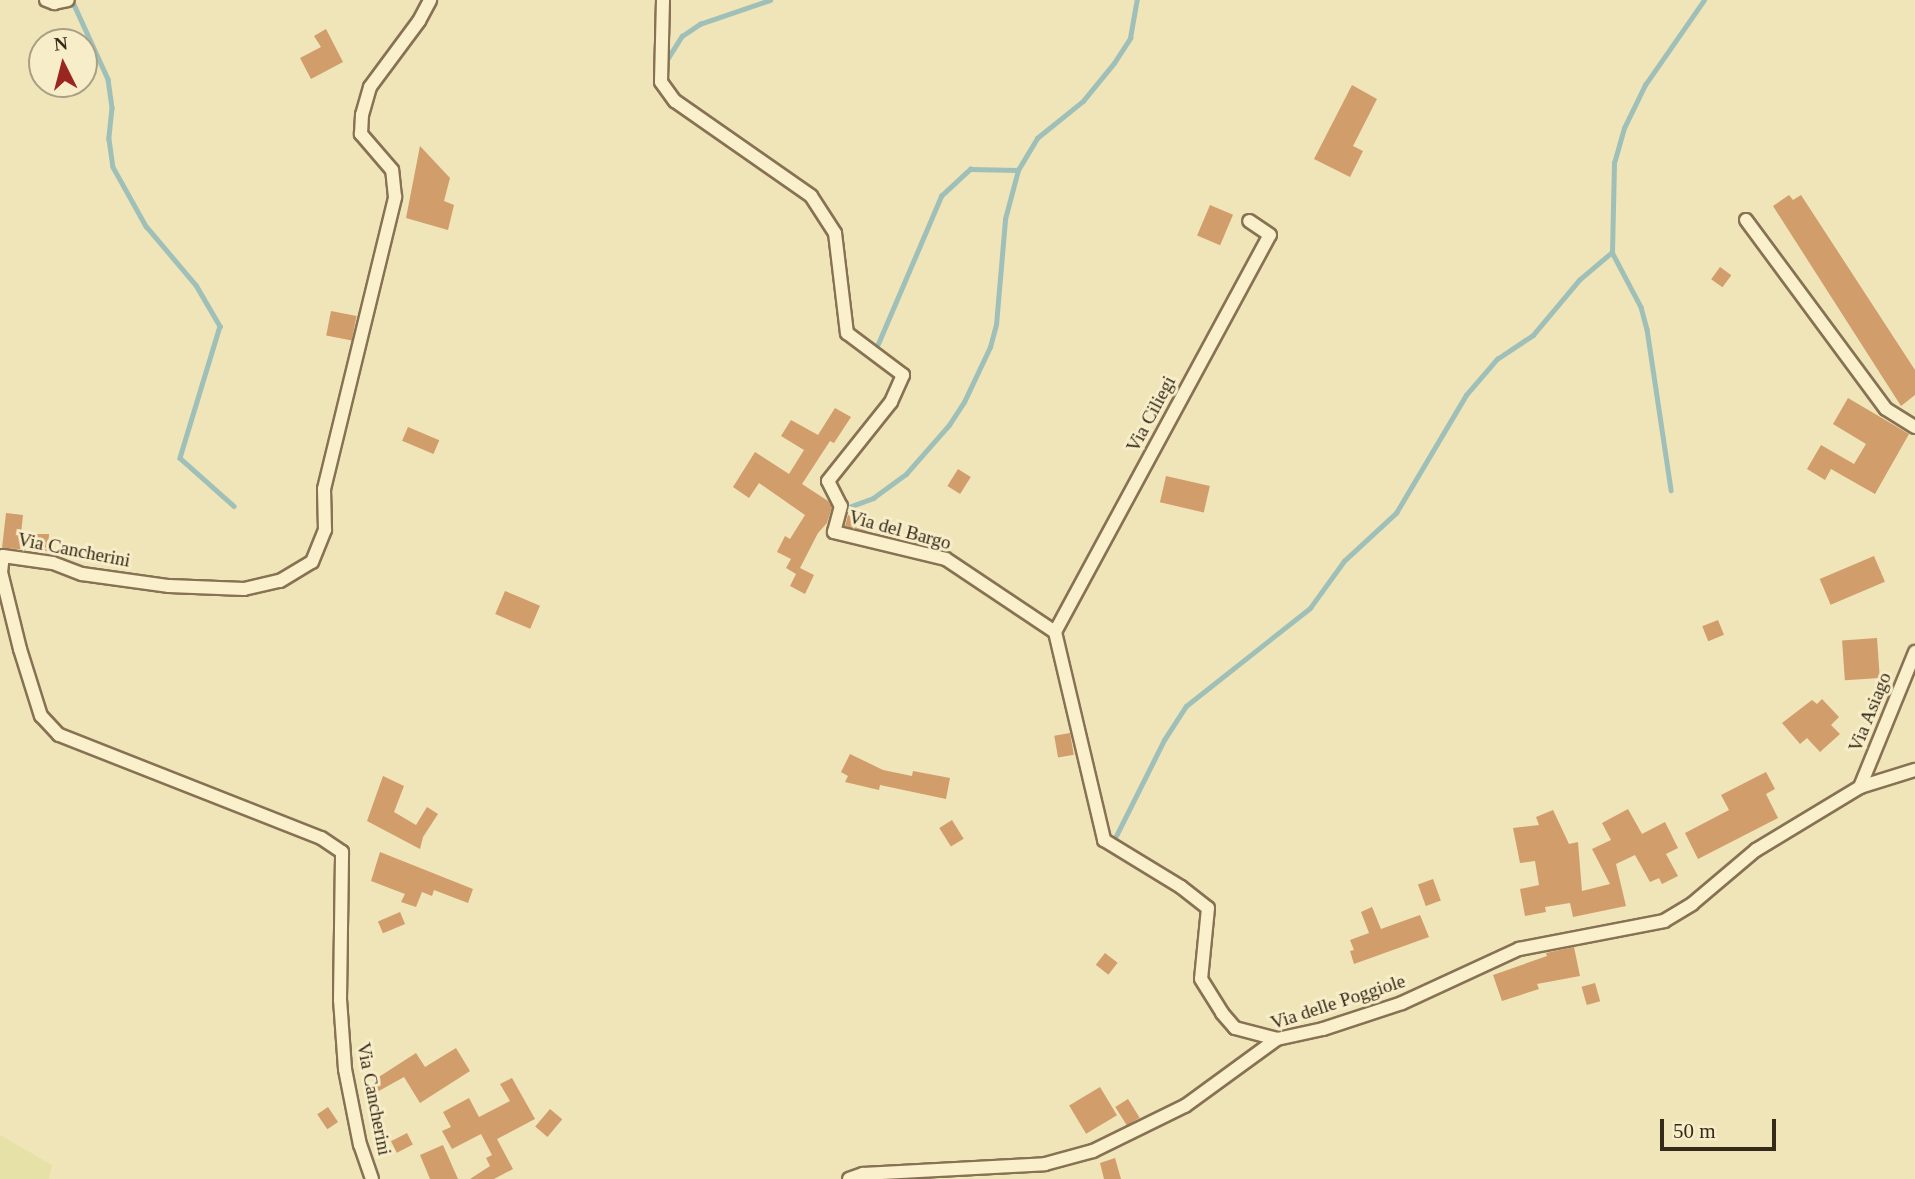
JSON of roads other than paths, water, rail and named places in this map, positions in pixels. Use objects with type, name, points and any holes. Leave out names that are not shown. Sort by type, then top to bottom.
[{"type":"street","points":[[46,0],[54,3],[68,0]]},
{"type":"street","name":"Via Cancherini","points":[[372,1179],[360,1145],[345,1069],[340,1000],[342,852],[321,838],[59,735],[41,716],[20,649],[1,572],[1,555],[53,563],[82,574],[169,586],[244,589],[281,581],[312,562],[325,530],[324,489],[395,197],[392,170],[361,134],[362,115],[370,87],[419,21],[430,0]]},
{"type":"street","name":"Via del Bargo","points":[[663,0],[661,82],[675,101],[811,196],[835,233],[847,333],[904,375],[891,402],[828,481],[841,506],[834,532],[946,559],[1055,632]]},
{"type":"street","name":"Via Ciliegi","points":[[1055,632],[1270,235],[1249,220]]},
{"type":"street","points":[[1746,220],[1886,410],[1915,427]]},
{"type":"street","points":[[1055,632],[1104,840],[1181,887],[1208,908],[1201,979],[1222,1013],[1235,1028],[1277,1039]]},
{"type":"street","name":"Via Asiago","points":[[1860,787],[1915,652]]},
{"type":"street","name":"Via delle Poggiole","points":[[849,1179],[863,1174],[1045,1164],[1093,1151],[1185,1106],[1277,1039],[1323,1029],[1402,1003],[1519,949],[1664,921],[1692,904],[1756,850],[1860,787],[1915,770]]},
{"type":"waterway","points":[[72,0],[108,79],[112,108],[109,139],[113,167],[146,226],[196,285],[220,326],[180,458],[234,506]]},
{"type":"waterway","points":[[668,58],[682,36],[700,24],[770,0]]},
{"type":"waterway","points":[[846,508],[873,498],[906,474],[949,425],[964,402],[990,347],[996,325],[1005,219],[1018,170],[1037,138],[1083,101],[1114,63],[1130,38],[1137,0]]},
{"type":"waterway","points":[[1116,836],[1164,740],[1186,706],[1310,608],[1344,561],[1396,513],[1466,395],[1497,359],[1533,335],[1579,280],[1612,252],[1614,163],[1624,128],[1645,85],[1704,0]]},
{"type":"waterway","points":[[878,344],[941,196],[970,169],[1018,170]]},
{"type":"waterway","points":[[1612,252],[1641,307],[1647,329],[1671,490]]}]
